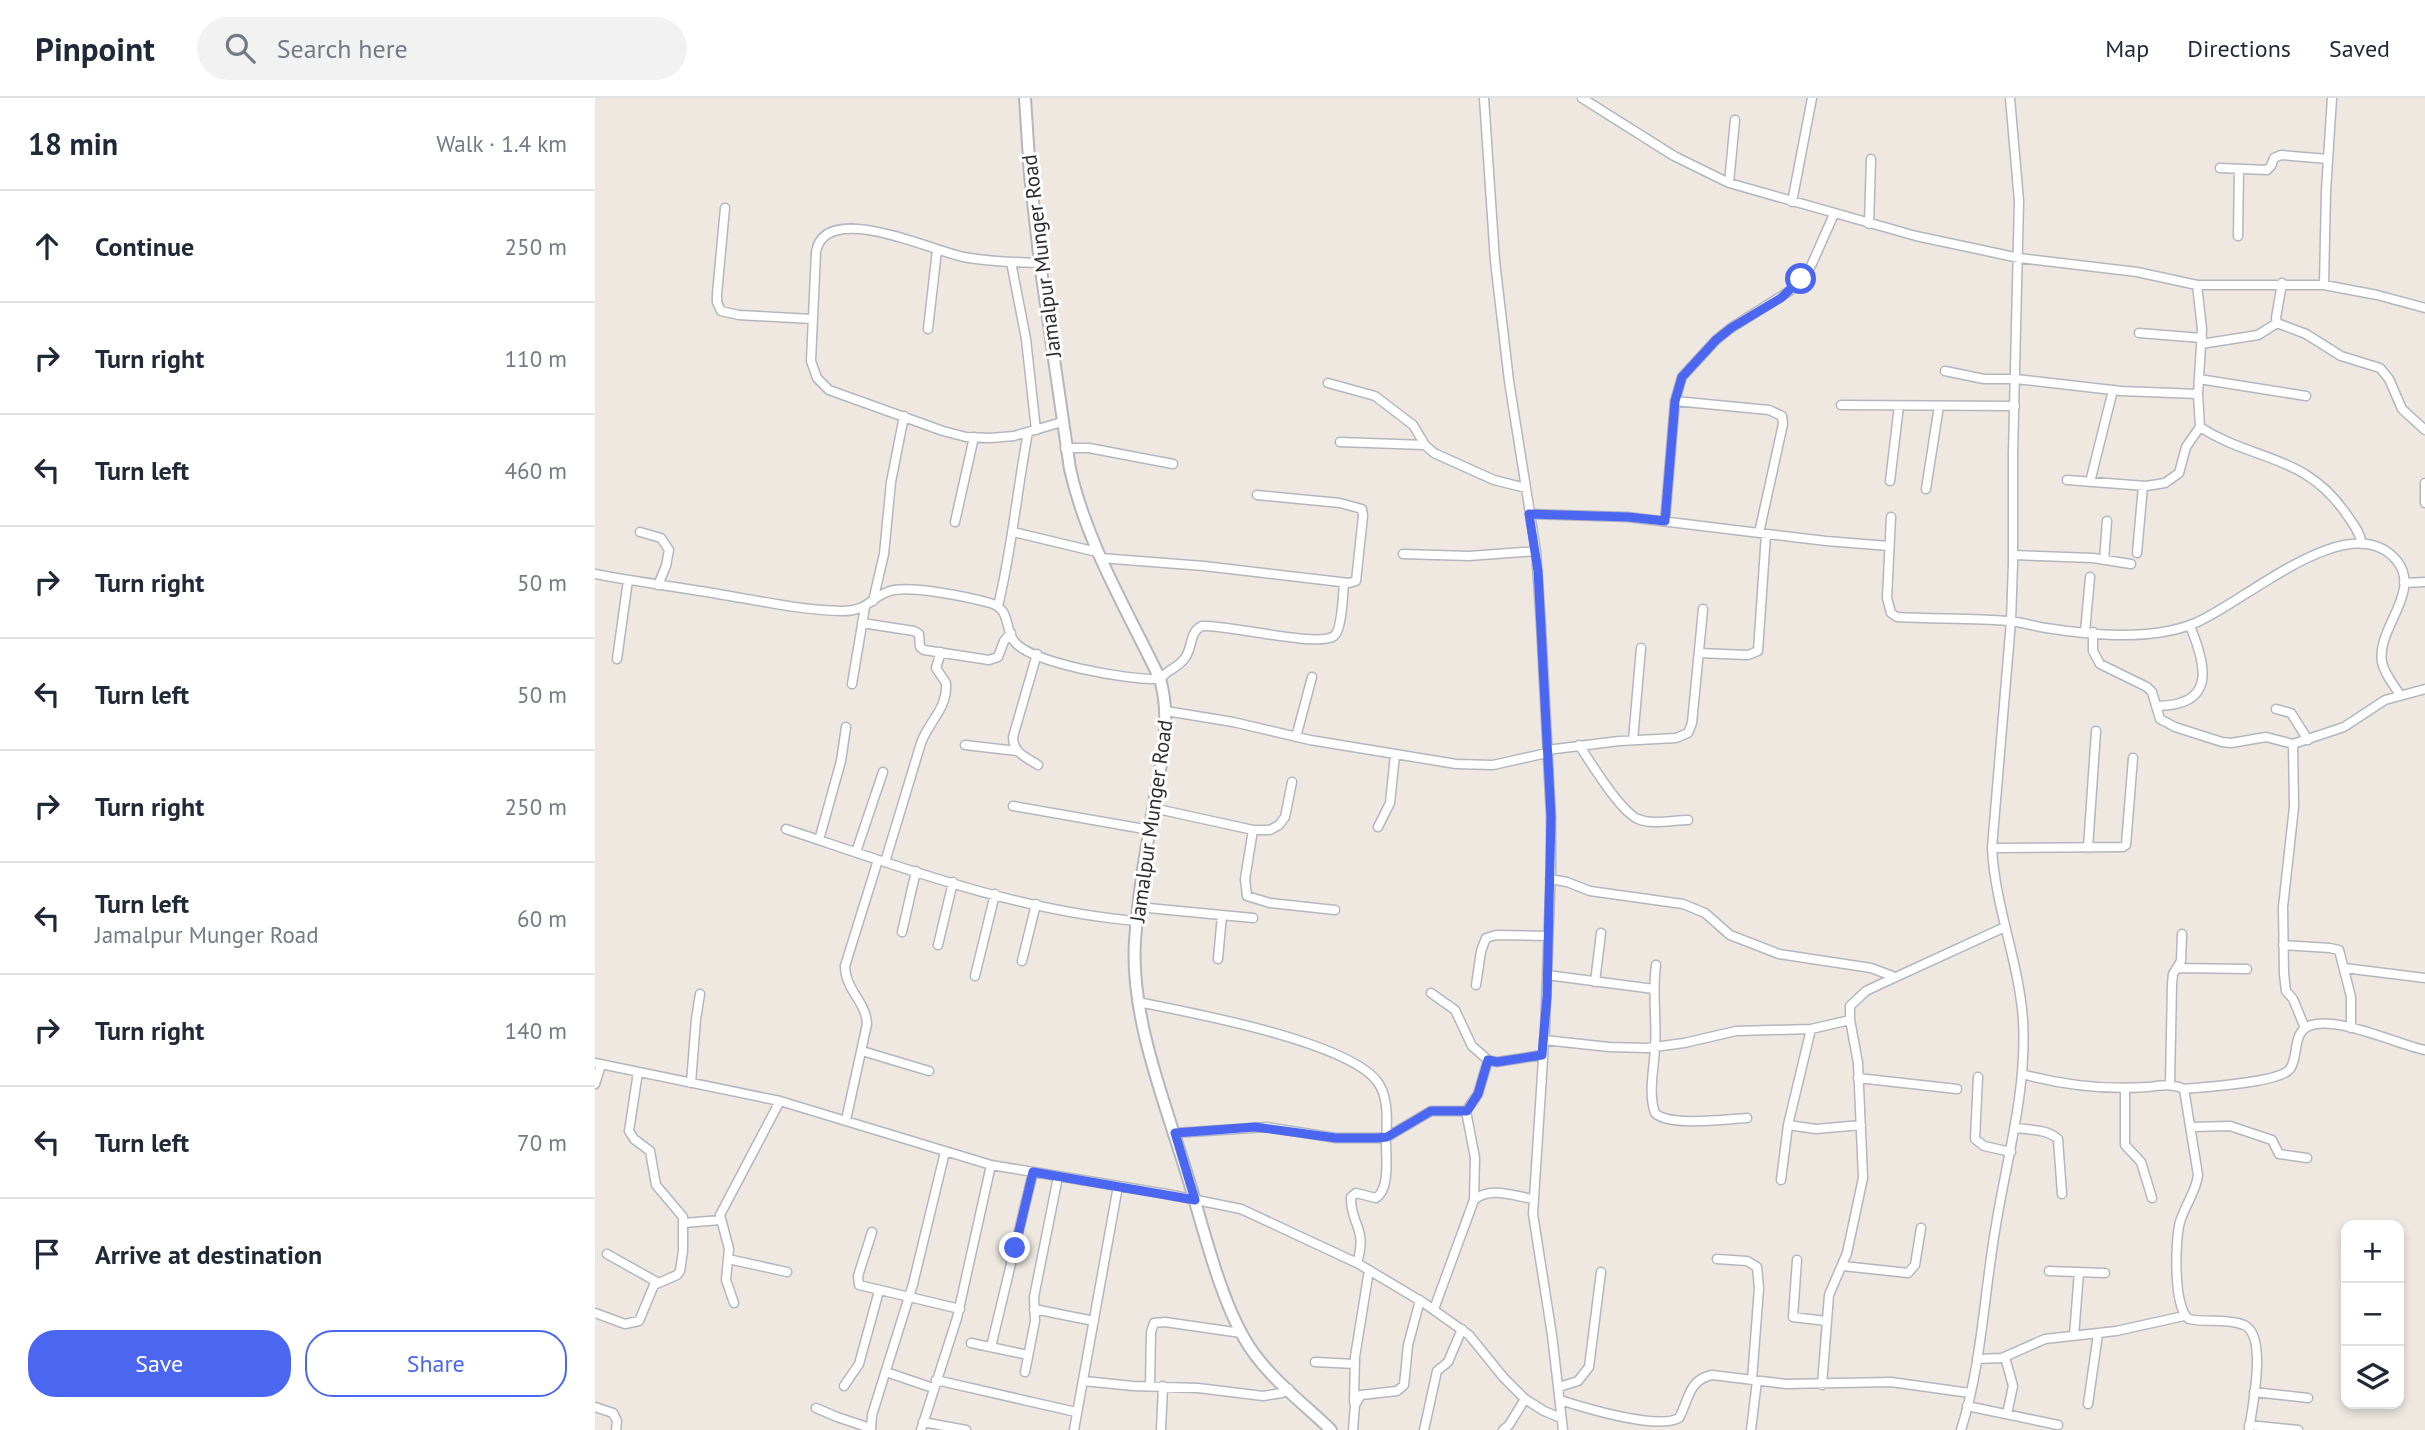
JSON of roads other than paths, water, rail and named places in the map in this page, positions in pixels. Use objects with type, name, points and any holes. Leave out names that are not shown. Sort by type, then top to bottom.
[{"type":"street","name":"Jamalpur Munger Road","points":[[1025,98],[1040,263],[1065,449],[1073,485],[1098,555],[1160,679],[1166,711],[1138,907],[1135,960],[1138,1002],[1195,1200],[1241,1333],[1253,1351],[1331,1430]]},
{"type":"street","points":[[1484,98],[1495,261],[1509,381],[1536,551],[1551,817],[1547,975],[1533,1223],[1546,1293],[1563,1430]]},
{"type":"street","points":[[1582,98],[1595,102],[1674,156],[1729,183],[1947,244],[2019,258],[2137,272],[2197,285],[2324,285],[2425,308]]},
{"type":"street","points":[[1792,202],[1812,98]]},
{"type":"street","points":[[1961,1430],[1977,1359],[1996,1225],[2016,1128],[2022,1074],[2021,1003],[1993,873],[1992,848],[2011,621],[2013,555],[2019,201],[2010,98]]},
{"type":"street","points":[[2324,285],[2332,98]]},
{"type":"street","points":[[1729,183],[1735,120]]},
{"type":"street","points":[[2220,168],[2267,170],[2274,158],[2281,155],[2328,159]]},
{"type":"street","points":[[1869,224],[1871,159]]},
{"type":"street","points":[[2238,236],[2239,169]]},
{"type":"street","points":[[725,208],[717,294],[721,311],[739,315],[812,319]]},
{"type":"street","points":[[1665,521],[1675,401],[1682,377],[1716,340],[1781,298],[1801,279],[1815,258],[1834,214]]},
{"type":"street","points":[[1040,263],[964,257],[911,239],[876,231],[840,231],[827,234],[818,245],[811,360],[822,385],[838,394],[943,431],[990,438],[1032,431],[1062,422]]},
{"type":"street","points":[[928,329],[937,250]]},
{"type":"street","points":[[998,606],[1013,532],[1018,484],[1032,431],[1026,339],[1011,262]]},
{"type":"street","points":[[2139,333],[2201,341],[2257,335],[2273,328],[2277,323],[2282,283]]},
{"type":"street","points":[[2067,480],[2156,486],[2176,477],[2186,447],[2200,427],[2198,394],[2201,341],[2197,285]]},
{"type":"street","points":[[2277,323],[2305,334],[2341,356],[2380,368],[2389,379],[2402,409],[2425,430]]},
{"type":"street","points":[[1945,371],[1984,379],[2016,379],[2113,390],[2198,394]]},
{"type":"street","points":[[2199,379],[2306,396]]},
{"type":"street","points":[[1328,383],[1375,396],[1413,425],[1425,445],[1434,453],[1494,480],[1526,488]]},
{"type":"street","points":[[2090,482],[2113,390]]},
{"type":"street","points":[[1675,401],[1769,410],[1782,416],[1783,425],[1762,533],[1758,650],[1748,655],[1699,653]]},
{"type":"street","points":[[1841,405],[2014,406]]},
{"type":"street","points":[[1890,481],[1899,406]]},
{"type":"street","points":[[1927,489],[1939,406]]},
{"type":"street","points":[[873,601],[884,554],[891,482],[904,416]]},
{"type":"street","points":[[2200,427],[2302,471],[2342,508],[2356,528],[2362,544]]},
{"type":"street","points":[[955,522],[974,437]]},
{"type":"street","points":[[1340,442],[1425,445]]},
{"type":"street","points":[[1065,449],[1089,449],[1173,464]]},
{"type":"street","points":[[2425,483],[2425,503]]},
{"type":"street","points":[[2137,553],[2143,486]]},
{"type":"street","points":[[1013,532],[1098,555],[1353,583],[1357,577],[1362,509],[1340,503],[1258,495]]},
{"type":"street","points":[[1529,514],[1628,517],[1889,546]]},
{"type":"street","points":[[1891,517],[1887,598],[1891,613],[1897,617],[2011,621],[2089,632],[2155,634],[2190,626],[2214,615],[2291,566],[2338,546],[2376,546],[2391,555],[2401,567],[2404,583],[2382,654],[2385,669],[2400,695]]},
{"type":"street","points":[[2104,560],[2107,521]]},
{"type":"street","points":[[640,532],[661,538],[669,550],[658,585]]},
{"type":"street","points":[[1403,554],[1469,556],[1536,551]]},
{"type":"street","points":[[2013,555],[2131,564]]},
{"type":"street","points":[[595,574],[841,611],[865,607],[891,590],[931,592],[998,606],[1006,616],[1014,641],[1020,647],[1037,654],[1075,668],[1123,678],[1160,679],[1185,658],[1194,633],[1202,626],[1330,638],[1337,632],[1339,625],[1345,583]]},
{"type":"street","points":[[2090,577],[2089,632],[2099,663],[2147,687],[2152,692],[2161,719],[2166,723],[2222,742],[2266,737],[2294,744],[2344,727],[2379,703],[2425,689]]},
{"type":"street","points":[[617,659],[628,580]]},
{"type":"street","points":[[2404,583],[2425,582]]},
{"type":"street","points":[[852,684],[865,607]]},
{"type":"street","points":[[1166,711],[1395,755],[1475,765],[1493,765],[1579,746],[1676,738],[1691,729],[1703,609]]},
{"type":"street","points":[[862,623],[914,631],[919,634],[921,648],[993,660],[998,657],[1004,641],[1011,634]]},
{"type":"street","points":[[2157,706],[2183,704],[2194,698],[2201,688],[2200,653],[2190,626]]},
{"type":"street","points":[[1633,740],[1641,648]]},
{"type":"street","points":[[846,1120],[865,1038],[866,1013],[846,980],[845,967],[926,730],[943,708],[946,683],[936,668],[941,652]]},
{"type":"street","points":[[1037,654],[1013,737],[1013,746],[1038,765]]},
{"type":"street","points":[[1296,737],[1312,677]]},
{"type":"street","points":[[2276,709],[2291,713],[2308,740]]},
{"type":"street","points":[[819,840],[841,761],[846,727]]},
{"type":"street","points":[[2088,848],[2097,731]]},
{"type":"street","points":[[2294,744],[2294,807],[2285,868],[2283,945],[2286,991],[2293,999],[2305,1028]]},
{"type":"street","points":[[965,745],[1017,751]]},
{"type":"street","points":[[1579,746],[1633,816],[1648,821],[1688,820]]},
{"type":"street","points":[[1378,827],[1390,803],[1395,755]]},
{"type":"street","points":[[1992,848],[2088,848],[2126,845],[2133,758]]},
{"type":"street","points":[[856,852],[883,772]]},
{"type":"street","points":[[1153,808],[1253,830],[1271,830],[1285,817],[1292,782]]},
{"type":"street","points":[[1013,806],[1150,830]]},
{"type":"street","points":[[786,828],[882,861],[995,894],[1079,915],[1137,921]]},
{"type":"street","points":[[1253,830],[1245,879],[1247,896],[1270,903],[1335,909]]},
{"type":"street","points":[[902,932],[916,871]]},
{"type":"street","points":[[1550,878],[1590,891],[1683,904],[1705,913],[1730,935],[1779,954],[1871,968],[1895,977]]},
{"type":"street","points":[[938,945],[953,882]]},
{"type":"street","points":[[975,976],[995,894]]},
{"type":"street","points":[[1022,961],[1036,904]]},
{"type":"street","points":[[1138,907],[1253,918]]},
{"type":"street","points":[[1218,959],[1222,915]]},
{"type":"street","points":[[1822,1385],[1829,1295],[1843,1266],[1863,1178],[1856,1050],[1849,1012],[1853,1001],[1895,977],[2005,927]]},
{"type":"street","points":[[1595,982],[1601,933]]},
{"type":"street","points":[[2170,1085],[2172,984],[2173,974],[2181,961],[2182,934]]},
{"type":"street","points":[[1476,985],[1486,938],[1496,935],[1548,936]]},
{"type":"street","points":[[2283,945],[2335,948],[2341,954],[2351,997],[2351,1028]]},
{"type":"street","points":[[1656,965],[1653,1100],[1658,1117],[1689,1120],[1747,1118]]},
{"type":"street","points":[[2177,968],[2247,969]]},
{"type":"street","points":[[2344,968],[2425,978]]},
{"type":"street","points":[[1547,975],[1654,989]]},
{"type":"street","points":[[691,1083],[700,993]]},
{"type":"street","points":[[1431,993],[1455,1010],[1472,1046],[1488,1060],[1497,1062],[1542,1055]]},
{"type":"street","points":[[1138,1002],[1282,1037],[1351,1061],[1367,1071],[1380,1085],[1385,1105],[1387,1137],[1385,1182],[1380,1196],[1371,1199],[1356,1194],[1351,1197],[1361,1237],[1357,1263]]},
{"type":"street","points":[[1544,1040],[1609,1047],[1655,1047],[1736,1031],[1811,1029],[1850,1020]]},
{"type":"street","points":[[2022,1074],[2078,1086],[2125,1088],[2170,1085],[2184,1090],[2259,1081],[2283,1074],[2290,1069],[2300,1034],[2305,1028],[2323,1024],[2351,1028],[2425,1050]]},
{"type":"street","points":[[1781,1180],[1788,1125],[1811,1029]]},
{"type":"street","points":[[862,1051],[929,1071]]},
{"type":"street","points":[[1434,1309],[1474,1200],[1475,1158],[1467,1111],[1478,1094],[1488,1060]]},
{"type":"street","points":[[595,1084],[598,1064],[780,1101],[991,1165],[1241,1209],[1357,1263],[1434,1309],[1462,1329],[1525,1399],[1543,1411],[1561,1418]]},
{"type":"street","points":[[595,1313],[619,1322],[635,1323],[642,1317],[657,1282],[671,1278],[680,1271],[684,1223],[680,1211],[656,1185],[650,1151],[634,1139],[629,1131],[638,1072]]},
{"type":"street","points":[[1858,1077],[1957,1089]]},
{"type":"street","points":[[1978,1077],[1975,1139],[1984,1146],[2011,1152]]},
{"type":"street","points":[[2125,1088],[2125,1145],[2141,1163],[2152,1198]]},
{"type":"street","points":[[2184,1090],[2198,1175],[2197,1184],[2179,1225],[2178,1282],[2184,1316]]},
{"type":"street","points":[[734,1303],[726,1280],[727,1241],[720,1220],[722,1211],[780,1101]]},
{"type":"street","points":[[1175,1133],[1255,1127],[1336,1138],[1387,1137],[1431,1111],[1467,1111]]},
{"type":"street","points":[[1788,1125],[1816,1129],[1861,1125]]},
{"type":"street","points":[[2191,1127],[2237,1127],[2272,1140],[2279,1154],[2307,1158]]},
{"type":"street","points":[[2016,1128],[2044,1132],[2055,1135],[2058,1139],[2062,1194]]},
{"type":"street","points":[[816,1408],[851,1426],[871,1429],[871,1415],[910,1297],[945,1152]]},
{"type":"street","points":[[966,1430],[922,1426],[960,1309],[991,1165]]},
{"type":"street","points":[[991,1347],[1033,1172]]},
{"type":"street","points":[[1025,1372],[1035,1321],[1034,1297],[1058,1177]]},
{"type":"street","points":[[1074,1430],[1118,1186]]},
{"type":"street","points":[[1474,1200],[1493,1192],[1534,1199]]},
{"type":"street","points":[[684,1223],[720,1220]]},
{"type":"street","points":[[1843,1266],[1908,1273],[1915,1265],[1921,1228]]},
{"type":"street","points":[[872,1232],[857,1281],[862,1287],[960,1309]]},
{"type":"street","points":[[607,1254],[657,1282]]},
{"type":"street","points":[[728,1259],[787,1272]]},
{"type":"street","points":[[1717,1259],[1747,1261],[1757,1267],[1759,1288],[1751,1430]]},
{"type":"street","points":[[1797,1260],[1793,1317],[1826,1321]]},
{"type":"street","points":[[1353,1430],[1355,1364],[1369,1270]]},
{"type":"street","points":[[2049,1271],[2105,1273]]},
{"type":"street","points":[[1559,1387],[1578,1381],[1589,1367],[1601,1272]]},
{"type":"street","points":[[2074,1336],[2079,1272]]},
{"type":"street","points":[[844,1386],[859,1364],[879,1291]]},
{"type":"street","points":[[1355,1405],[1361,1395],[1397,1391],[1404,1385],[1408,1345],[1420,1300]]},
{"type":"street","points":[[1034,1309],[1094,1321]]},
{"type":"street","points":[[1977,1359],[2005,1357],[2045,1339],[2098,1334],[2184,1316],[2196,1321],[2236,1322],[2253,1331],[2257,1349],[2249,1428],[2298,1430]]},
{"type":"street","points":[[1150,1386],[1151,1332],[1154,1323],[1165,1322],[1241,1333]]},
{"type":"street","points":[[1424,1430],[1437,1371],[1448,1362],[1462,1329]]},
{"type":"street","points":[[2088,1404],[2098,1334]]},
{"type":"street","points":[[971,1343],[1028,1355]]},
{"type":"street","points":[[2005,1357],[2013,1386],[2007,1414]]},
{"type":"street","points":[[1315,1362],[1355,1364]]},
{"type":"street","points":[[886,1372],[1076,1412]]},
{"type":"street","points":[[1560,1400],[1643,1422],[1668,1423],[1679,1418],[1692,1386],[1705,1376],[1720,1375],[1786,1384],[1891,1382],[1970,1393]]},
{"type":"street","points":[[1084,1381],[1198,1388],[1263,1396],[1289,1389]]},
{"type":"street","points":[[1161,1430],[1163,1386]]},
{"type":"street","points":[[2254,1392],[2308,1398]]},
{"type":"street","points":[[1503,1430],[1525,1399]]},
{"type":"street","points":[[1967,1406],[2058,1425]]},
{"type":"street","points":[[595,1407],[613,1413],[617,1421],[616,1430]]}]
